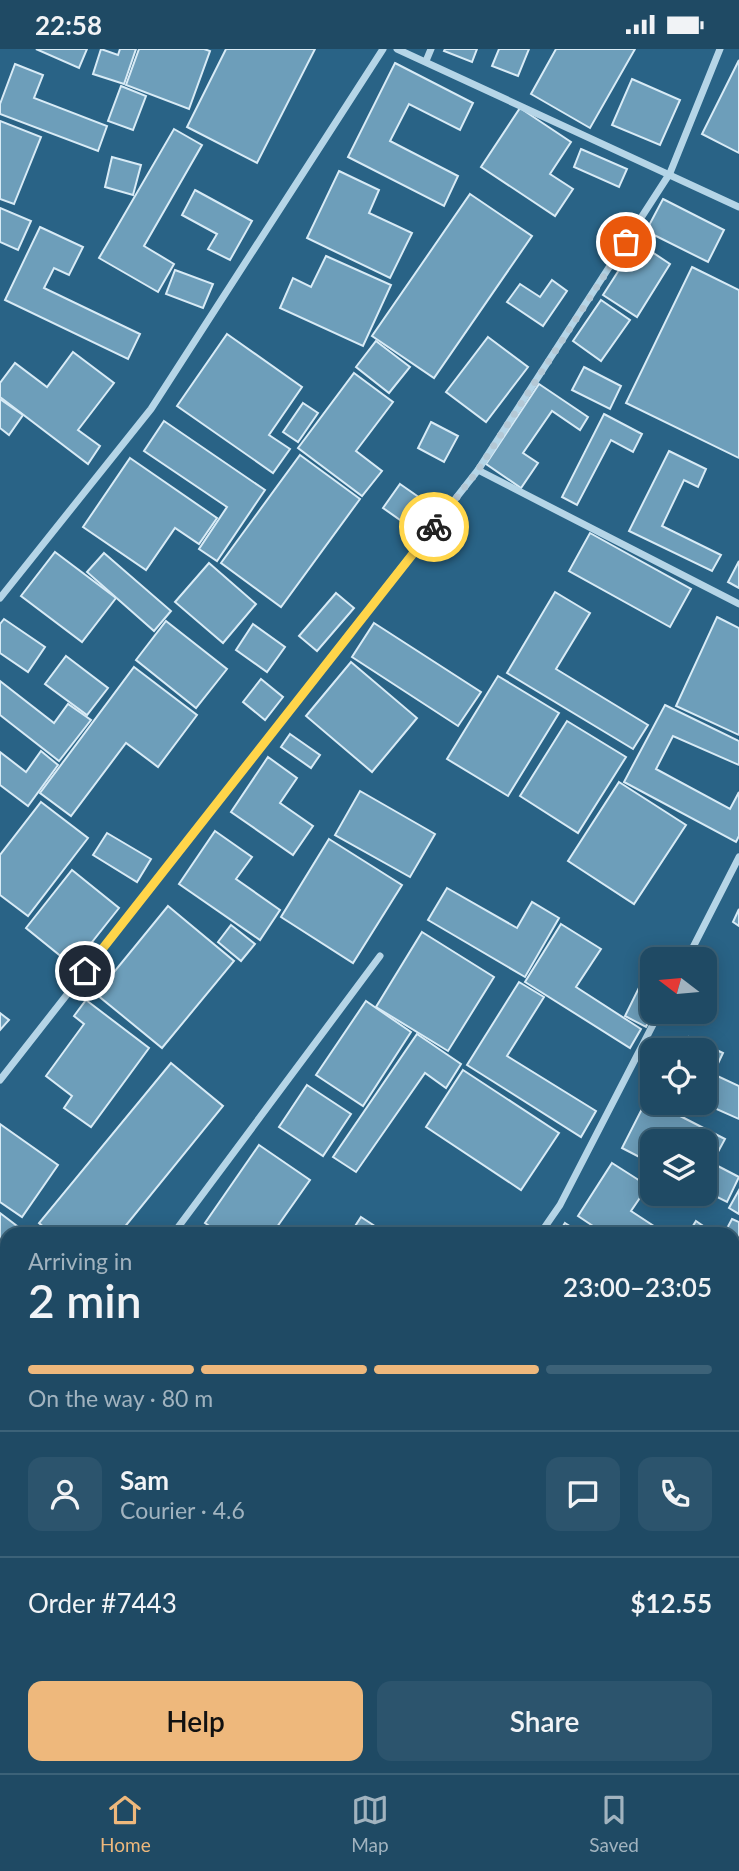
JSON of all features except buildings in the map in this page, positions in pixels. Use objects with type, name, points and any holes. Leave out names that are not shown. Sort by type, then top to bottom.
[{"type":"street","points":[[0,597],[150,409],[383,49]]},
{"type":"street","points":[[397,49],[739,207]]},
{"type":"street","points":[[426,61],[431,49]]},
{"type":"street","points":[[0,1080],[478,470],[670,173],[720,49]]},
{"type":"street","points":[[478,470],[739,604]]},
{"type":"street","points":[[693,947],[739,857]]},
{"type":"street","points":[[178,1227],[380,956]]},
{"type":"street","points":[[545,1227],[560,1205],[653,1024]]},
{"type":"way so far","points":[[434,527],[478,470],[626,242]]},
{"type":"route","points":[[85,971],[434,527]]}]
